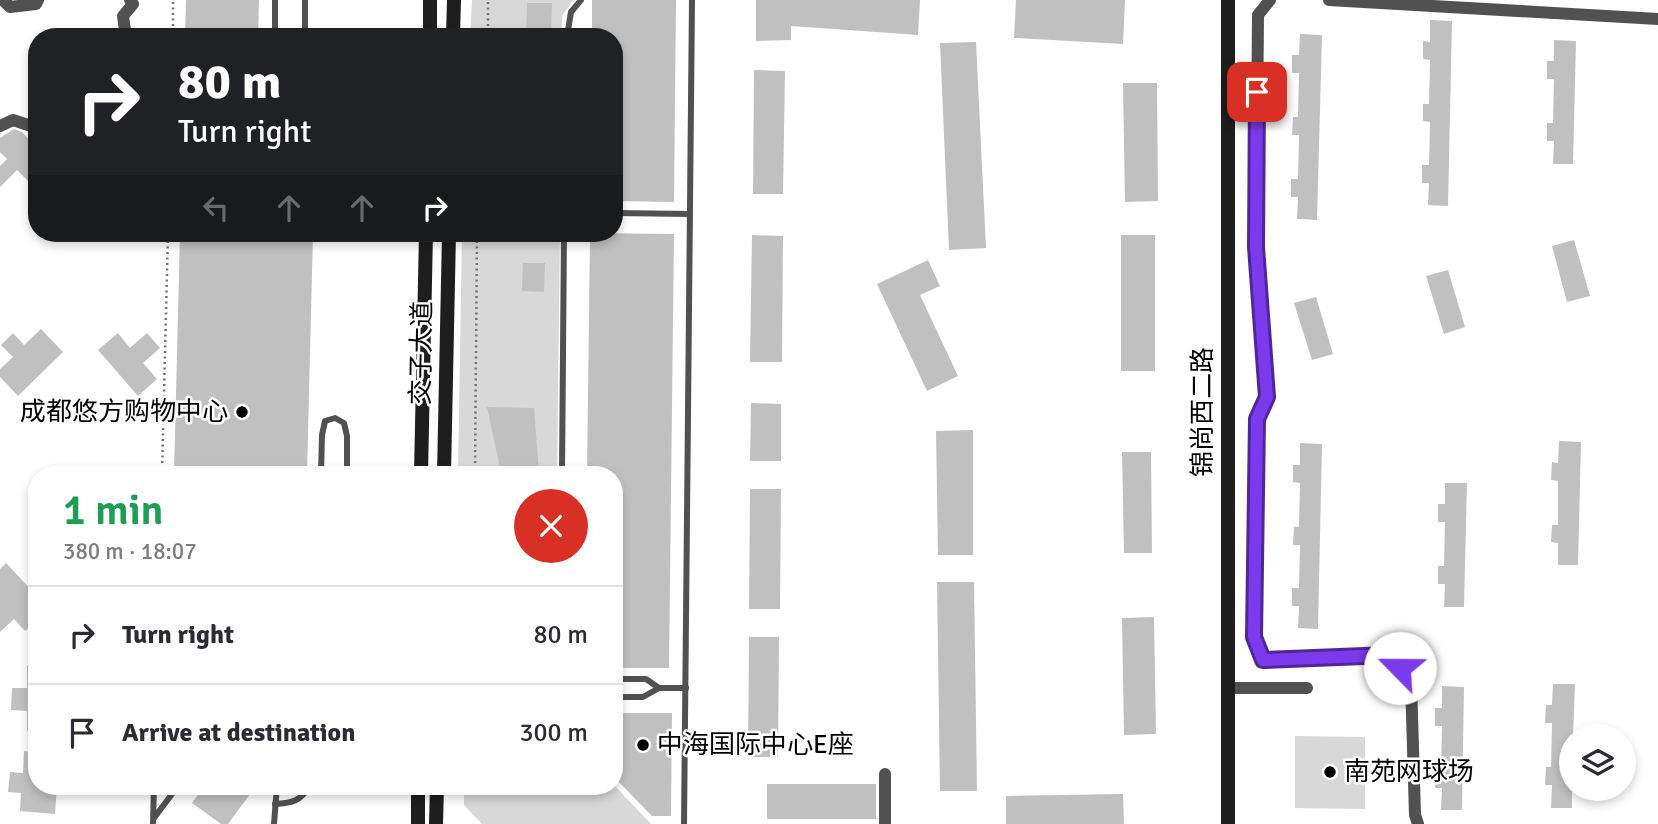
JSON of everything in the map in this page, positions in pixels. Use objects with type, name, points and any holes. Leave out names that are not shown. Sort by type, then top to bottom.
[{"type":"street","points":[[4,0],[10,7],[36,4],[38,0]]},
{"type":"street","points":[[125,28],[123,16],[133,4],[130,0]]},
{"type":"street","points":[[430,0],[430,28]]},
{"type":"street","points":[[453,28],[454,0]]},
{"type":"street","name":"锦尚西二路","points":[[1228,0],[1228,824]]},
{"type":"street","points":[[1270,0],[1258,15],[1256,247],[1267,397],[1257,419],[1254,637],[1263,660],[1389,655],[1411,681],[1415,815],[1418,824]]},
{"type":"street","points":[[1329,0],[1658,19]]},
{"type":"street","points":[[0,126],[13,120],[28,124]]},
{"type":"street","name":"交子大道","points":[[421,466],[426,242]]},
{"type":"street","name":"交子大道","points":[[444,466],[449,242]]},
{"type":"street","points":[[1228,688],[1307,688]]},
{"type":"street","points":[[885,774],[885,824]]},
{"type":"street","points":[[418,795],[418,824]]},
{"type":"street","points":[[436,824],[437,795]]},
{"type":"lane","points":[[275,0],[275,28]]},
{"type":"lane","points":[[305,0],[305,28]]},
{"type":"lane","points":[[568,28],[571,12],[581,0]]},
{"type":"lane","points":[[684,824],[692,0]]},
{"type":"lane","points":[[623,213],[690,214]]},
{"type":"lane","points":[[562,466],[564,242]]},
{"type":"lane","points":[[321,466],[325,421],[335,418],[344,423],[347,466]]},
{"type":"lane","points":[[623,679],[646,679],[659,688]]},
{"type":"lane","points":[[623,697],[643,697],[659,688],[686,688]]},
{"type":"lane","points":[[154,795],[154,821]]},
{"type":"lane","points":[[154,821],[172,795]]},
{"type":"lane","points":[[274,824],[276,795]]},
{"type":"lane","points":[[275,804],[292,803],[304,795]]},
{"type":"path","points":[[173,0],[173,28]]},
{"type":"path","points":[[488,0],[488,28]]},
{"type":"path","points":[[162,466],[168,242]]},
{"type":"path","points":[[475,466],[477,242]]},
{"type":"shaded area","points":[[472,0],[573,0],[562,16],[562,28],[470,28]]},
{"type":"shaded area","points":[[462,242],[560,242],[557,466],[458,466]]},
{"type":"shaded area","name":"南苑网球场","points":[[1295,736],[1365,737],[1365,809],[1295,808]]},
{"type":"shaded area","points":[[623,794],[651,824],[482,824],[464,805],[464,795]]},
{"type":"building","points":[[186,0],[259,0],[258,28],[185,28]]},
{"type":"building","points":[[592,0],[676,0],[674,202],[623,201],[623,28],[592,28]]},
{"type":"building","points":[[756,0],[920,0],[918,35],[791,26],[791,40],[756,41]]},
{"type":"building","points":[[1016,0],[1125,0],[1123,44],[1014,38]]},
{"type":"building","points":[[527,3],[552,3],[551,28],[526,28]]},
{"type":"building","points":[[1430,20],[1452,21],[1448,206],[1428,205],[1429,183],[1422,183],[1422,165],[1429,165],[1430,122],[1423,121],[1423,104],[1429,104],[1430,60],[1423,59],[1423,41],[1430,42]]},
{"type":"building","points":[[1300,34],[1322,35],[1317,220],[1297,219],[1298,197],[1291,197],[1291,179],[1298,179],[1299,135],[1292,135],[1293,117],[1298,117],[1299,73],[1292,73],[1292,55],[1299,55]]},
{"type":"building","points":[[1554,40],[1576,41],[1573,164],[1553,164],[1554,141],[1547,141],[1547,123],[1553,123],[1554,79],[1547,79],[1547,61],[1554,61]]},
{"type":"building","points":[[976,42],[986,248],[949,250],[940,43]]},
{"type":"building","points":[[754,70],[785,71],[783,194],[753,194]]},
{"type":"building","points":[[1123,83],[1157,83],[1158,201],[1125,202]]},
{"type":"building","points":[[14,129],[28,138],[28,181],[17,170],[0,187],[0,166],[7,159],[0,152],[0,138]]},
{"type":"building","points":[[623,233],[674,234],[669,668],[623,668],[623,466],[587,466],[590,242],[623,242]]},
{"type":"building","points":[[752,235],[783,236],[782,362],[750,362]]},
{"type":"building","points":[[1121,235],[1155,235],[1155,371],[1121,371]]},
{"type":"building","points":[[1574,240],[1590,296],[1567,302],[1552,246]]},
{"type":"building","name":"成都悠方购物中心","points":[[180,242],[313,242],[307,466],[174,466]]},
{"type":"building","points":[[928,260],[940,286],[920,295],[958,376],[927,391],[877,284]]},
{"type":"building","points":[[523,263],[545,263],[544,292],[522,291]]},
{"type":"building","points":[[1448,270],[1465,327],[1444,334],[1426,276]]},
{"type":"building","points":[[1316,297],[1333,354],[1312,360],[1294,303]]},
{"type":"building","points":[[41,329],[63,352],[18,396],[0,377],[0,369],[13,357],[1,345],[13,333],[24,345]]},
{"type":"building","points":[[118,333],[130,348],[147,333],[160,348],[143,363],[157,379],[138,396],[98,350]]},
{"type":"building","points":[[751,403],[781,404],[781,461],[750,461]]},
{"type":"building","points":[[487,407],[534,408],[538,466],[500,466]]},
{"type":"building","points":[[973,430],[973,555],[938,555],[936,431]]},
{"type":"building","points":[[1559,441],[1581,442],[1578,565],[1558,565],[1558,543],[1551,542],[1552,525],[1558,525],[1558,481],[1551,480],[1552,462],[1558,463]]},
{"type":"building","points":[[1300,443],[1322,444],[1318,629],[1298,628],[1299,606],[1292,606],[1292,588],[1299,588],[1300,545],[1293,545],[1294,527],[1299,527],[1300,483],[1293,482],[1293,465],[1300,465]]},
{"type":"building","points":[[1122,452],[1151,452],[1152,553],[1124,553]]},
{"type":"building","points":[[1445,483],[1467,483],[1464,607],[1444,607],[1445,584],[1438,584],[1438,566],[1444,566],[1445,522],[1438,522],[1438,504],[1445,504]]},
{"type":"building","points":[[750,489],[781,489],[780,609],[749,609]]},
{"type":"building","points":[[6,563],[28,586],[28,628],[25,631],[14,619],[0,632],[0,569]]},
{"type":"building","points":[[937,582],[974,582],[977,791],[940,791]]},
{"type":"building","points":[[1154,617],[1156,734],[1124,735],[1122,618]]},
{"type":"building","points":[[749,637],[779,637],[778,757],[748,757]]},
{"type":"building","points":[[27,665],[28,731],[27,711],[11,710],[12,688],[27,688]]},
{"type":"building","points":[[1553,684],[1575,684],[1573,724],[1559,724],[1559,801],[1572,801],[1572,808],[1551,808],[1552,785],[1545,785],[1546,767],[1551,767],[1552,723],[1545,723],[1546,705],[1552,705]]},
{"type":"building","points":[[1442,686],[1464,687],[1462,810],[1441,810],[1442,788],[1435,788],[1436,770],[1441,770],[1442,726],[1435,726],[1435,708],[1442,708]]},
{"type":"building","name":"中海国际中心E座","points":[[623,713],[672,713],[671,816],[652,816],[623,786]]},
{"type":"building","points":[[24,751],[28,751],[28,795],[56,795],[55,814],[20,811],[21,793],[8,792],[10,772],[23,773]]},
{"type":"building","points":[[767,784],[876,784],[876,819],[767,819]]},
{"type":"building","points":[[1123,794],[1124,824],[1006,824],[1006,796]]},
{"type":"building","points":[[198,795],[249,795],[228,824],[221,824],[192,803]]},
{"type":"place","name":"成都悠方购物中心","points":[[242,412]]},
{"type":"place","name":"中海国际中心E座","points":[[643,745]]},
{"type":"place","name":"南苑网球场","points":[[1330,772]]},
{"type":"route","points":[[1257,92],[1256,247],[1267,397],[1257,419],[1254,637],[1263,660],[1389,655],[1400,668]]}]
